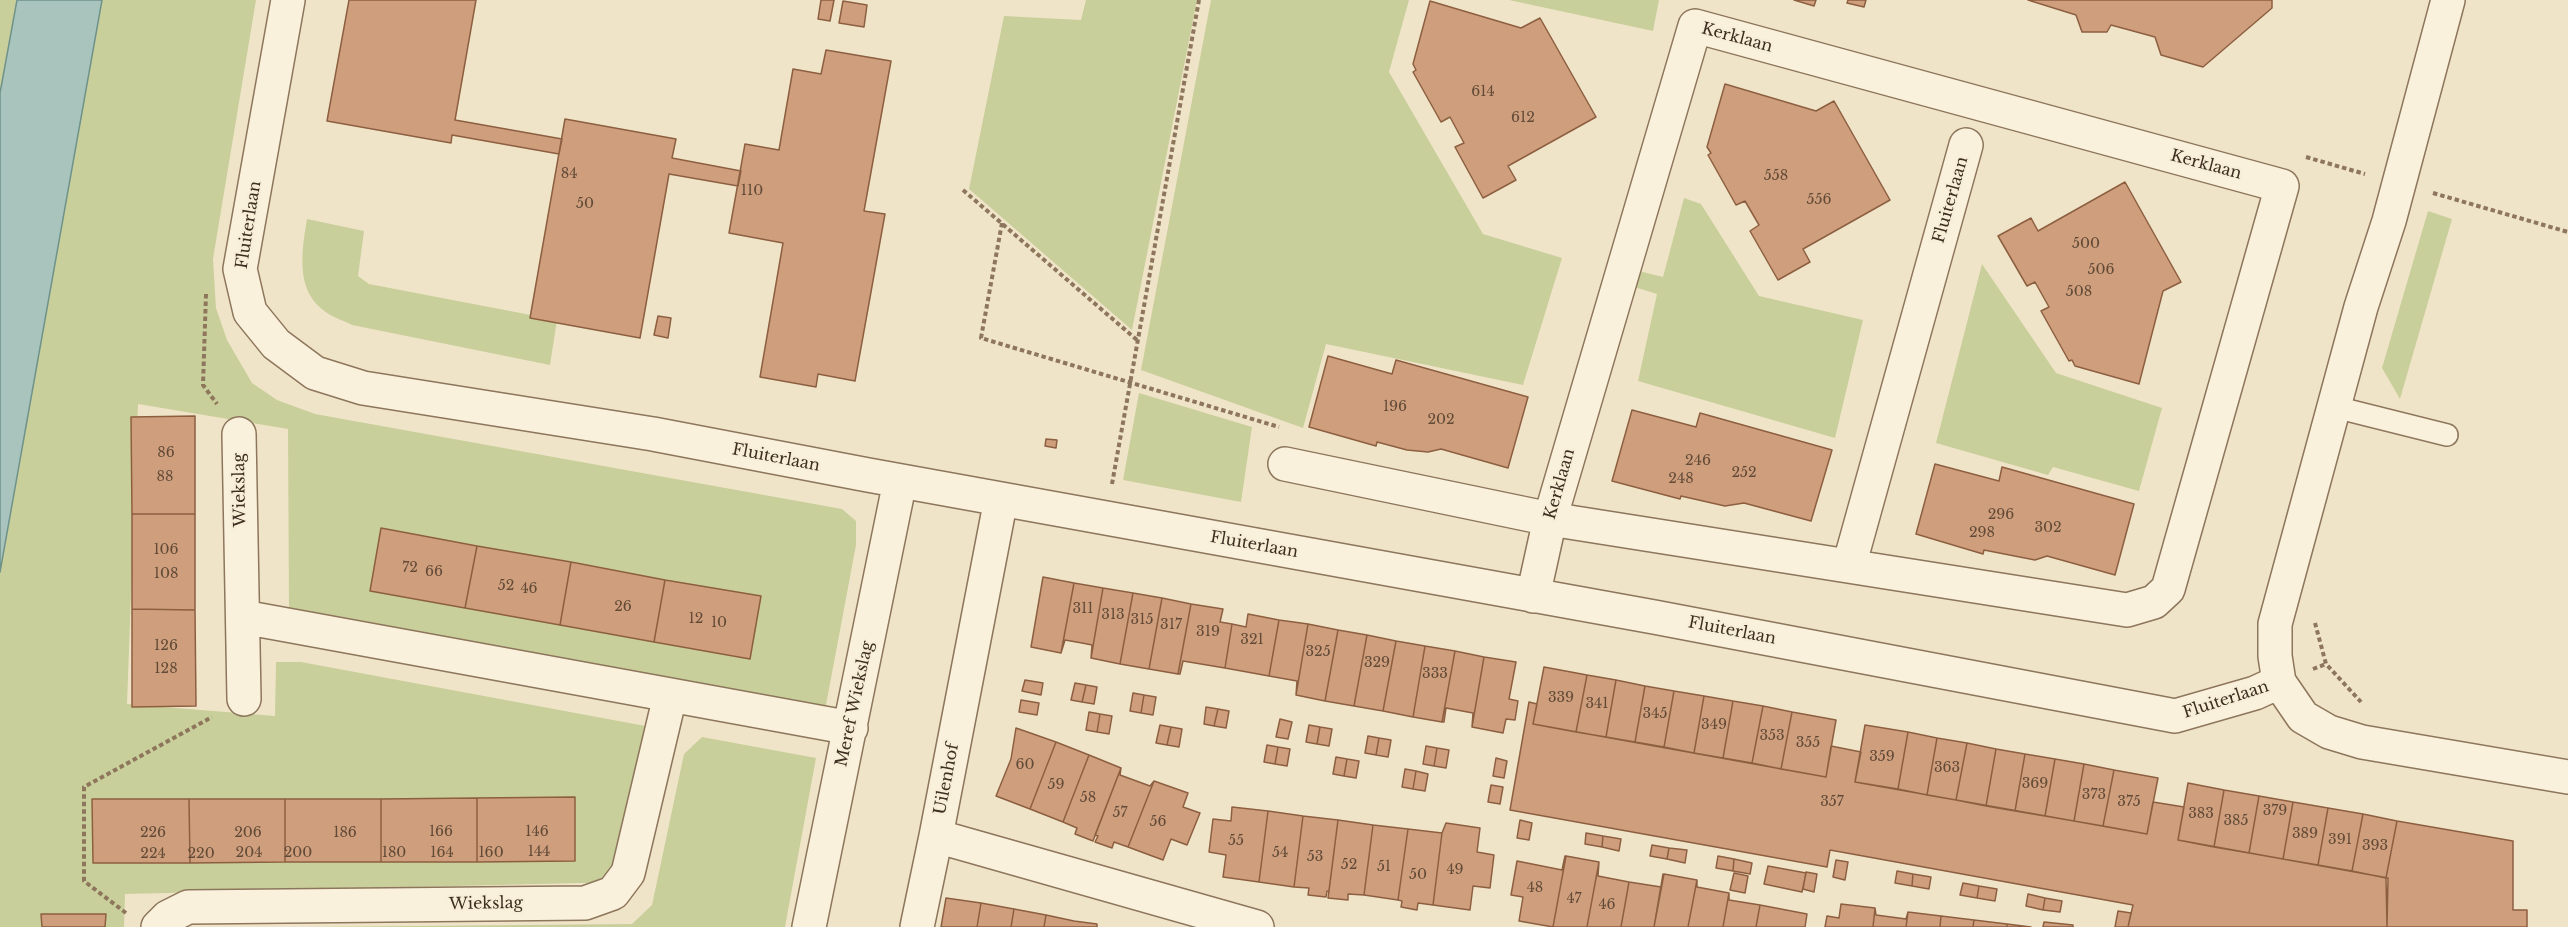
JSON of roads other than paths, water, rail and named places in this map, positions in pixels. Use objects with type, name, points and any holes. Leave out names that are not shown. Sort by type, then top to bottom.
[{"type":"street","name":"Fluiterlaan","points":[[288,0],[240,269],[250,312],[276,344],[315,373],[363,388],[653,434],[900,481],[1666,619],[2175,716],[2255,693],[2279,682],[2303,717],[2329,732],[2362,742],[2568,777]]},
{"type":"street","points":[[2279,682],[2275,656],[2275,624],[2361,306],[2388,221],[2448,0]]},
{"type":"street","name":"Kerklaan","points":[[1533,596],[1550,519],[1695,26],[2282,186],[2168,589],[2154,602],[2127,610],[1849,566]]},
{"type":"street","name":"Fluiterlaan","points":[[1849,566],[1966,145]]},
{"type":"street","name":"Wiekslag","points":[[238,434],[244,699]]},
{"type":"street","points":[[1285,464],[1550,519],[1849,566]]},
{"type":"street","name":"Meref Wiekslag","points":[[809,927],[900,481]]},
{"type":"street","name":"Uilenhof","points":[[1000,499],[936,836],[1257,927]]},
{"type":"street","points":[[243,617],[851,728]]},
{"type":"street","name":"Wiekslag","points":[[158,927],[168,917],[188,907],[585,903],[613,893],[628,873],[670,696]]},
{"type":"street","points":[[917,927],[936,836]]},
{"type":"lane","points":[[2335,407],[2447,435]]},
{"type":"water","points":[[17,0],[102,0],[0,572],[0,93]]}]
